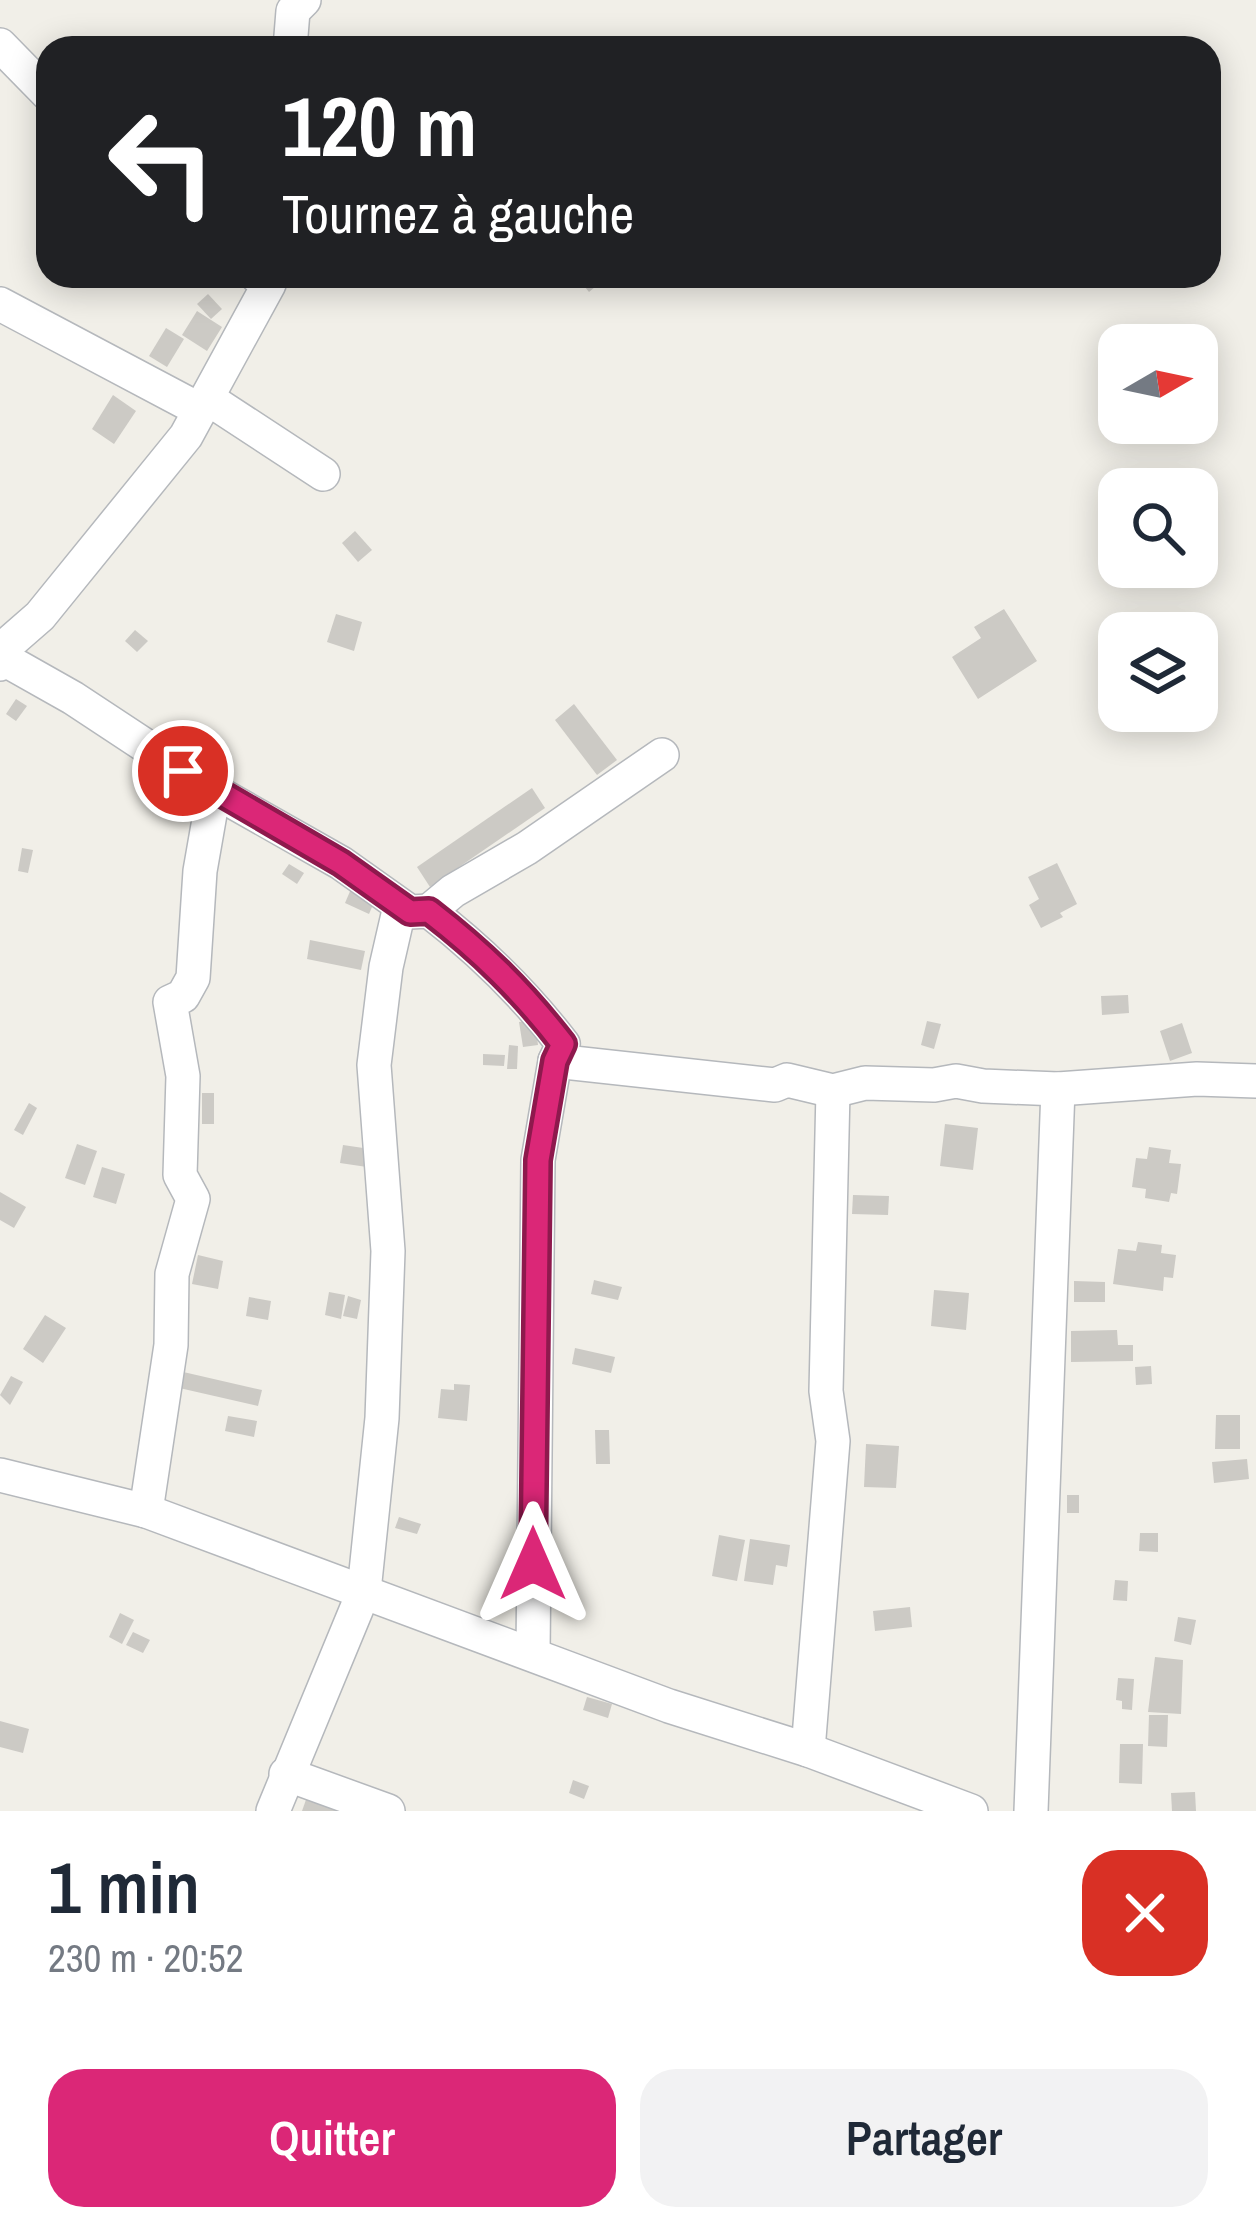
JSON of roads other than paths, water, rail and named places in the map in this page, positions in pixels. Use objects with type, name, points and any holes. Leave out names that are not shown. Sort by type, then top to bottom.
[{"type":"street","points":[[291,36],[293,10],[304,0]]},
{"type":"street","points":[[0,45],[36,82]]},
{"type":"street","points":[[262,288],[186,436],[55,598],[9,644],[2,661],[73,698],[214,791],[477,948],[528,997],[563,1044],[555,1061],[538,1160],[532,1653]]},
{"type":"street","points":[[0,304],[204,404],[323,474]]},
{"type":"street","points":[[273,1811],[364,1591],[382,1418],[388,1251],[374,1066],[386,968],[415,909],[527,848],[662,755]]},
{"type":"street","points":[[146,1511],[170,1345],[172,1274],[193,1199],[179,1175],[184,1076],[170,1002],[183,996],[194,977],[200,871],[214,791]]},
{"type":"street","points":[[555,1061],[776,1085],[787,1080],[833,1090],[865,1083],[956,1081],[1058,1089],[1197,1078],[1256,1081]]},
{"type":"street","points":[[1031,1811],[1058,1089]]},
{"type":"street","points":[[808,1750],[833,1441],[826,1367],[833,1090]]},
{"type":"street","points":[[0,1475],[146,1511],[669,1706],[808,1750],[971,1811]]},
{"type":"street","points":[[286,1774],[388,1811]]}]
